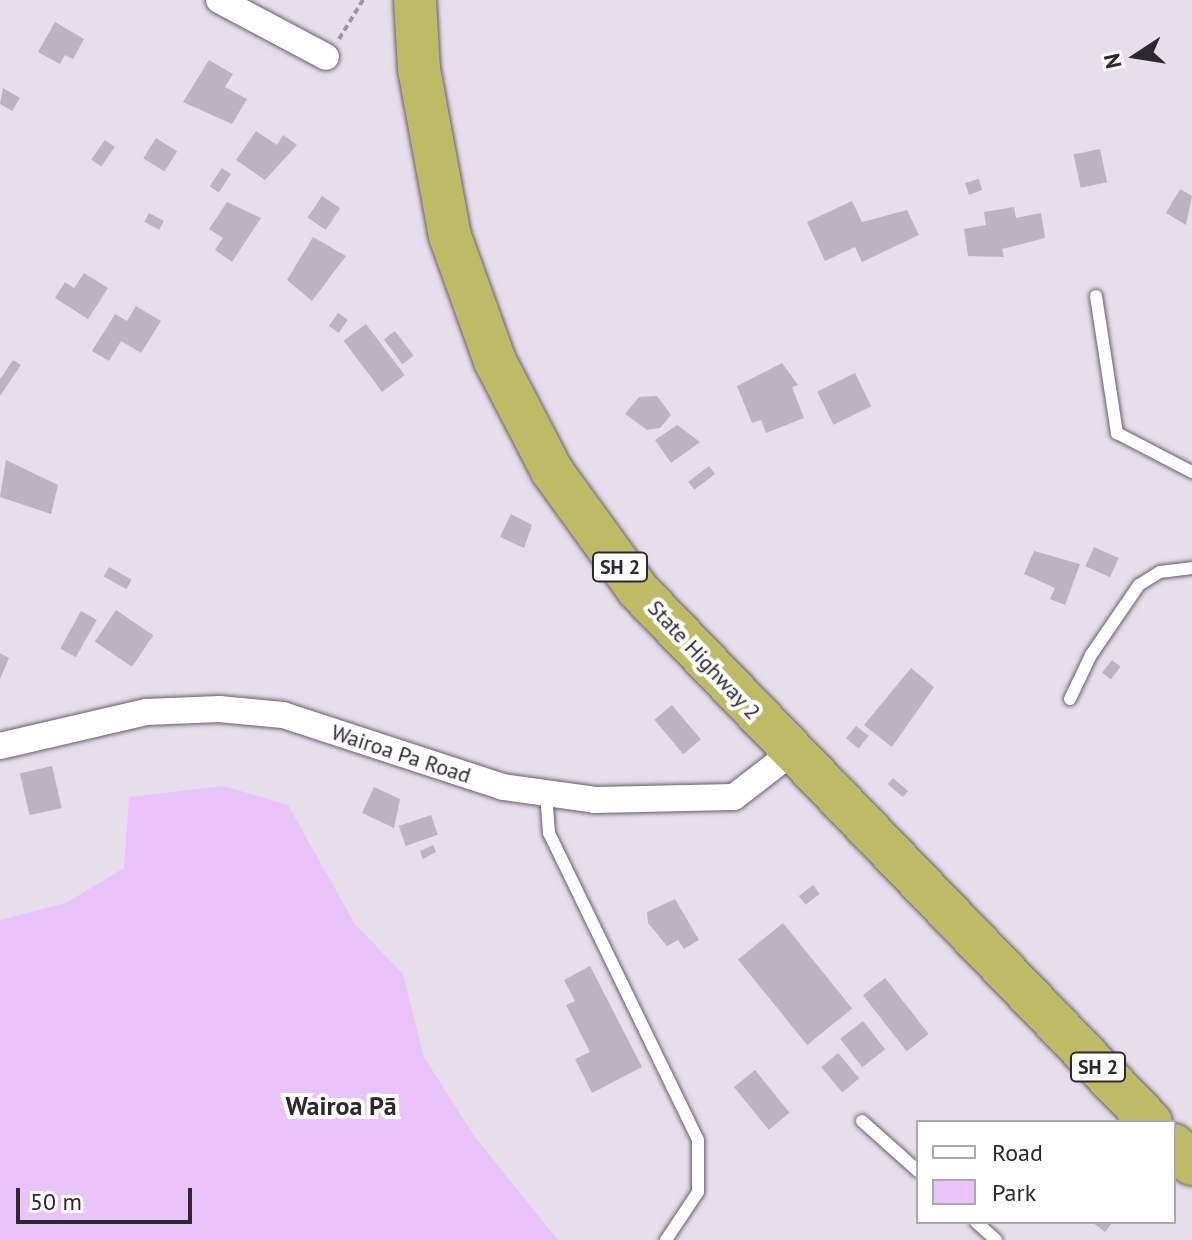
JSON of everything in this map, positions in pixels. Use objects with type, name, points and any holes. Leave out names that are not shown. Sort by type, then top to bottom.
[{"type":"highway","name":"State Highway 2","points":[[415,0],[419,69],[450,236],[521,416],[638,590],[791,753],[1149,1120]]},
{"type":"highway","points":[[1176,1147],[1192,1164]]},
{"type":"street","points":[[219,0],[326,57]]},
{"type":"street","name":"Wairoa Pa Road","points":[[0,746],[146,712],[219,709],[283,715],[503,787],[595,800],[734,797],[791,753]]},
{"type":"lane","points":[[1096,296],[1117,433],[1192,472]]},
{"type":"lane","points":[[1070,699],[1139,585],[1160,572],[1192,568]]},
{"type":"lane","points":[[546,793],[549,833],[698,1140],[698,1192],[666,1240]]},
{"type":"lane","points":[[862,1121],[916,1169]]},
{"type":"lane","points":[[978,1224],[996,1240]]},
{"type":"path","points":[[326,57],[363,0]]},
{"type":"green space","points":[[224,786],[288,805],[355,924],[403,974],[424,1057],[475,1137],[558,1240],[0,1240],[0,920],[66,903],[124,868],[129,797]]},
{"type":"building","points":[[55,22],[84,39],[73,59],[65,55],[60,64],[38,52]]},
{"type":"building","points":[[209,60],[233,74],[225,87],[247,99],[232,124],[183,102]]},
{"type":"building","points":[[3,88],[20,98],[12,111],[0,104]]},
{"type":"building","points":[[256,131],[277,145],[283,135],[297,145],[265,180],[236,160]]},
{"type":"building","points":[[156,138],[177,151],[164,172],[143,158]]},
{"type":"building","points":[[105,140],[115,147],[101,167],[91,160]]},
{"type":"building","points":[[1100,149],[1107,182],[1081,188],[1074,155]]},
{"type":"building","points":[[222,168],[231,174],[219,192],[210,186]]},
{"type":"building","points":[[979,179],[982,190],[969,195],[965,183]]},
{"type":"building","points":[[1180,189],[1192,196],[1186,225],[1166,213]]},
{"type":"building","points":[[322,196],[340,208],[326,230],[307,218]]},
{"type":"building","points":[[852,201],[862,222],[907,210],[919,235],[862,262],[855,247],[825,261],[807,222]]},
{"type":"building","points":[[227,202],[261,218],[232,262],[215,250],[223,238],[209,229]]},
{"type":"building","points":[[1014,207],[1016,218],[1041,213],[1045,238],[1002,249],[1004,257],[968,256],[964,229],[986,225],[984,212]]},
{"type":"building","points":[[149,213],[164,221],[159,230],[144,222]]},
{"type":"building","points":[[313,237],[346,256],[312,301],[287,280]]},
{"type":"building","points":[[84,273],[108,288],[88,319],[55,298],[65,282],[74,288]]},
{"type":"building","points":[[136,306],[161,321],[141,353],[121,341],[109,361],[92,351],[115,314],[127,321]]},
{"type":"building","points":[[338,313],[348,320],[339,333],[329,326]]},
{"type":"building","points":[[366,324],[405,375],[382,392],[344,341]]},
{"type":"building","points":[[395,331],[414,356],[402,364],[384,339]]},
{"type":"building","points":[[13,360],[21,365],[0,396],[0,379]]},
{"type":"building","points":[[782,363],[798,385],[792,387],[804,418],[766,433],[761,420],[752,423],[737,386]]},
{"type":"building","points":[[855,373],[871,406],[833,425],[817,391]]},
{"type":"building","points":[[657,396],[671,415],[660,428],[647,430],[625,414],[639,397]]},
{"type":"building","points":[[677,425],[700,442],[671,463],[655,440]]},
{"type":"building","points":[[6,460],[58,485],[51,514],[0,497]]},
{"type":"building","points":[[709,466],[715,474],[694,490],[688,482]]},
{"type":"building","points":[[511,514],[532,525],[524,548],[500,537]]},
{"type":"building","points":[[1094,547],[1119,558],[1110,577],[1085,566]]},
{"type":"building","points":[[1034,551],[1080,564],[1065,605],[1050,599],[1055,588],[1024,574]]},
{"type":"building","points":[[109,567],[132,580],[126,589],[104,577]]},
{"type":"building","points":[[116,610],[153,635],[132,667],[95,642]]},
{"type":"building","points":[[81,611],[97,620],[76,657],[60,649]]},
{"type":"building","points":[[0,653],[9,658],[0,679]]},
{"type":"building","points":[[1112,660],[1121,667],[1111,679],[1102,673]]},
{"type":"building","points":[[911,668],[934,687],[892,747],[864,725]]},
{"type":"building","points":[[672,705],[701,739],[683,754],[654,720]]},
{"type":"building","points":[[856,726],[869,736],[859,748],[846,739]]},
{"type":"building","points":[[52,766],[62,808],[30,815],[20,773]]},
{"type":"building","points":[[893,778],[908,791],[903,797],[888,784]]},
{"type":"building","points":[[374,787],[400,799],[394,828],[362,813]]},
{"type":"building","points":[[431,815],[438,835],[406,846],[399,826]]},
{"type":"building","points":[[433,845],[436,852],[423,859],[420,851]]},
{"type":"building","points":[[813,885],[820,894],[806,905],[799,896]]},
{"type":"building","points":[[675,899],[699,940],[684,949],[678,940],[667,946],[648,923],[647,912]]},
{"type":"building","points":[[783,923],[852,1008],[807,1045],[738,960]]},
{"type":"building","points":[[590,966],[642,1067],[592,1093],[575,1059],[590,1052],[566,1005],[575,1001],[564,980]]},
{"type":"building","points":[[885,978],[929,1034],[907,1051],[863,995]]},
{"type":"building","points":[[863,1021],[885,1049],[862,1067],[840,1039]]},
{"type":"building","points":[[838,1053],[859,1078],[842,1092],[821,1067]]},
{"type":"building","points":[[755,1070],[790,1113],[769,1130],[734,1087]]},
{"type":"building","points":[[1095,1224],[1111,1224],[1105,1232]]},
{"type":"district","name":"Wairoa Pā","points":[[341,1106]]}]
